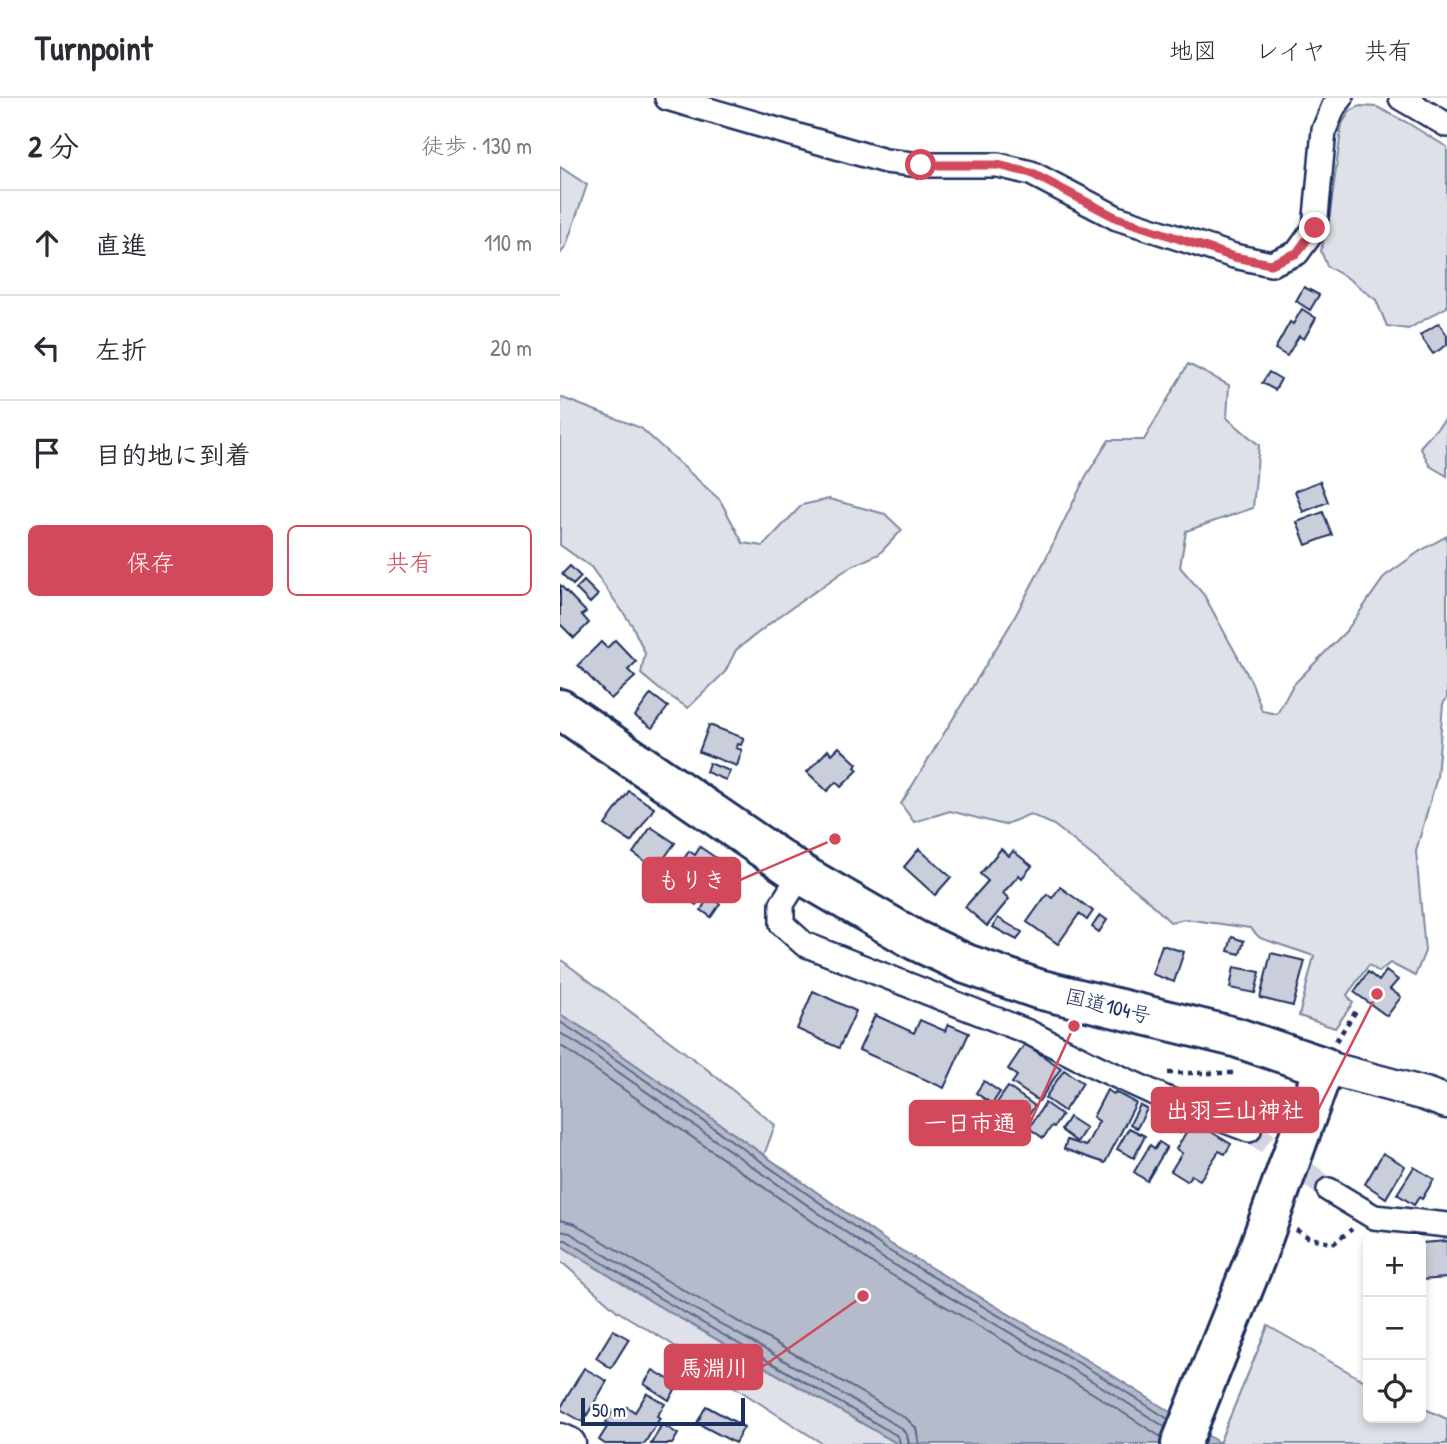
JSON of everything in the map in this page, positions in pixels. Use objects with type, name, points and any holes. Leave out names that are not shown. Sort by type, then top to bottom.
[{"type":"highway","name":"国道104号","points":[[560,709],[801,874],[915,940],[966,964],[1038,989],[1235,1037],[1330,1054]]},
{"type":"highway","points":[[1181,1444],[1255,1259],[1330,1054]]},
{"type":"street","points":[[667,98],[885,161],[921,165],[998,165],[1031,173],[1117,218],[1234,257],[1271,264],[1297,253],[1315,228],[1324,130],[1340,98]]},
{"type":"street","points":[[1401,98],[1447,125]]},
{"type":"street","points":[[801,874],[782,904],[782,924],[804,944],[1028,1032],[1165,1098],[1248,1130]]},
{"type":"street","points":[[1330,1054],[1447,1102]]},
{"type":"street","points":[[1329,1190],[1374,1217],[1447,1225]]},
{"type":"street","points":[[560,1440],[569,1444]]},
{"type":"path","points":[[1330,1054],[1358,1008]]},
{"type":"path","points":[[1135,1084],[1144,1073],[1237,1073]]},
{"type":"path","points":[[1296,1230],[1308,1237],[1333,1244],[1353,1229],[1363,1210]]},
{"type":"shaded area","points":[[1360,106],[1377,107],[1447,147],[1447,307],[1408,329],[1387,326],[1376,300],[1327,266],[1321,251],[1330,214],[1342,124],[1350,111]]},
{"type":"shaded area","points":[[560,167],[587,185],[566,246],[560,254]]},
{"type":"shaded area","points":[[1188,364],[1229,385],[1227,418],[1259,445],[1253,508],[1186,531],[1180,567],[1204,595],[1252,683],[1262,711],[1277,714],[1293,685],[1347,630],[1385,576],[1447,536],[1447,698],[1443,704],[1437,777],[1416,851],[1425,951],[1415,976],[1390,963],[1379,972],[1369,965],[1347,995],[1353,1003],[1335,1028],[1299,1016],[1314,956],[1260,938],[1250,928],[1185,919],[1170,922],[1143,896],[1054,825],[1030,814],[1004,825],[950,811],[914,822],[901,804],[1012,622],[1086,476],[1109,440],[1144,440]]},
{"type":"shaded area","points":[[560,397],[641,428],[720,500],[743,543],[763,546],[802,505],[829,499],[885,514],[902,530],[879,554],[850,567],[736,650],[725,672],[688,708],[641,674],[645,653],[632,625],[591,567],[560,545]]},
{"type":"shaded area","points":[[1447,417],[1447,476],[1430,466],[1420,447]]},
{"type":"shaded area","points":[[560,959],[703,1066],[775,1125],[764,1155],[560,1014]]},
{"type":"shaded area","points":[[560,1245],[652,1302],[898,1444],[823,1444],[617,1311],[560,1262]]},
{"type":"shaded area","points":[[1268,1326],[1363,1380],[1363,1423],[1426,1423],[1426,1409],[1447,1419],[1447,1444],[1219,1443]]},
{"type":"water","points":[[560,1014],[889,1243],[1107,1372],[1221,1444],[898,1444],[652,1302],[560,1245]]},
{"type":"building","points":[[1304,287],[1319,295],[1310,310],[1296,301]]},
{"type":"building","points":[[1302,309],[1316,318],[1304,339],[1299,336],[1287,356],[1275,349],[1290,322],[1293,324]]},
{"type":"building","points":[[1439,323],[1447,335],[1447,345],[1433,354],[1420,335]]},
{"type":"building","points":[[1269,372],[1281,379],[1275,390],[1262,383]]},
{"type":"building","points":[[1320,481],[1328,502],[1303,512],[1295,491]]},
{"type":"building","points":[[1323,512],[1332,535],[1306,545],[1297,522]]},
{"type":"building","points":[[570,566],[581,577],[573,585],[562,574]]},
{"type":"building","points":[[584,581],[598,595],[590,603],[576,589]]},
{"type":"building","points":[[560,585],[586,612],[582,615],[589,623],[574,638],[560,624]]},
{"type":"building","points":[[615,640],[636,662],[628,670],[635,677],[611,699],[578,665],[601,642],[607,648]]},
{"type":"building","points":[[651,694],[668,707],[652,728],[635,716]]},
{"type":"building","points":[[709,725],[744,738],[736,748],[742,750],[737,766],[699,752]]},
{"type":"building","points":[[839,747],[857,764],[855,767],[858,770],[841,787],[836,782],[827,791],[807,772],[828,750],[832,754]]},
{"type":"building","points":[[709,763],[730,771],[726,780],[706,772]]},
{"type":"building","points":[[629,791],[654,808],[631,842],[605,825]]},
{"type":"building","points":[[651,827],[675,843],[662,861],[668,865],[657,881],[644,872],[649,864],[633,853]]},
{"type":"building","points":[[700,847],[722,862],[712,876],[723,884],[717,893],[706,885],[704,888],[707,890],[704,893],[720,904],[711,917],[701,910],[705,903],[700,900],[696,905],[680,894],[689,881],[680,875],[687,865],[682,862],[689,851],[695,855]]},
{"type":"building","points":[[919,849],[951,877],[935,895],[904,867]]},
{"type":"building","points":[[1001,849],[1009,856],[1013,851],[1032,866],[1022,878],[1019,875],[1003,893],[1009,899],[987,926],[965,907],[988,881],[980,874]]},
{"type":"building","points":[[1060,887],[1093,911],[1087,920],[1079,914],[1058,944],[1027,922],[1047,894],[1052,898]]},
{"type":"building","points":[[1100,915],[1107,920],[1099,932],[1092,927]]},
{"type":"building","points":[[998,918],[1022,932],[1017,940],[993,927]]},
{"type":"building","points":[[1232,937],[1244,941],[1240,954],[1228,951]]},
{"type":"building","points":[[1162,945],[1184,952],[1174,982],[1152,974]]},
{"type":"building","points":[[1271,953],[1305,961],[1293,1006],[1260,998]]},
{"type":"building","points":[[1234,967],[1260,972],[1255,993],[1230,988]]},
{"type":"building","points":[[1386,971],[1398,980],[1390,989],[1401,997],[1387,1016],[1354,992],[1368,972],[1379,981]]},
{"type":"building","points":[[813,991],[856,1011],[839,1048],[797,1029]]},
{"type":"building","points":[[875,1015],[914,1033],[920,1020],[945,1031],[948,1024],[969,1033],[944,1088],[859,1050]]},
{"type":"building","points":[[1025,1044],[1061,1068],[1039,1101],[1012,1083],[1017,1076],[1008,1069]]},
{"type":"building","points":[[1064,1070],[1083,1083],[1064,1111],[1045,1098]]},
{"type":"building","points":[[984,1081],[1000,1092],[992,1104],[976,1093]]},
{"type":"building","points":[[1008,1087],[1035,1106],[1021,1125],[994,1107]]},
{"type":"building","points":[[1107,1090],[1136,1103],[1105,1163],[1064,1149],[1067,1140],[1086,1146],[1099,1121],[1093,1117]]},
{"type":"building","points":[[1045,1103],[1062,1115],[1043,1138],[1029,1128]]},
{"type":"building","points":[[1140,1105],[1147,1109],[1137,1128],[1130,1124]]},
{"type":"building","points":[[1163,1108],[1185,1123],[1180,1133],[1157,1119]]},
{"type":"building","points":[[1069,1117],[1086,1128],[1077,1142],[1061,1130]]},
{"type":"building","points":[[1193,1121],[1231,1144],[1225,1154],[1219,1151],[1200,1180],[1191,1175],[1187,1181],[1171,1171],[1182,1153],[1176,1149]]},
{"type":"building","points":[[1129,1128],[1145,1136],[1134,1158],[1117,1149]]},
{"type":"building","points":[[1159,1142],[1167,1147],[1147,1181],[1134,1172],[1150,1145],[1155,1149]]},
{"type":"building","points":[[1383,1153],[1405,1166],[1386,1198],[1365,1184]]},
{"type":"building","points":[[1414,1167],[1434,1179],[1422,1199],[1419,1197],[1414,1205],[1397,1194]]},
{"type":"building","points":[[1447,1241],[1447,1278],[1426,1280],[1426,1243]]},
{"type":"building","points":[[613,1330],[629,1339],[611,1368],[596,1358]]},
{"type":"building","points":[[584,1368],[607,1381],[583,1422],[560,1409]]},
{"type":"building","points":[[653,1370],[678,1385],[669,1400],[644,1384]]},
{"type":"building","points":[[647,1393],[665,1404],[644,1444],[605,1444],[599,1440],[614,1410],[622,1415],[627,1407],[635,1412]]},
{"type":"building","points":[[706,1406],[744,1427],[735,1443],[697,1423]]},
{"type":"building","points":[[662,1424],[678,1434],[672,1444],[651,1444]]},
{"type":"tunnel","points":[[1249,1130],[1329,1190]]},
{"type":"place","name":"もりき","points":[[835,839]]},
{"type":"place","name":"出羽三山神社","points":[[1377,994]]},
{"type":"place","name":"一日市通","points":[[1074,1026]]},
{"type":"place","name":"馬淵川","points":[[863,1296]]},
{"type":"route","points":[[921,165],[998,165],[1031,173],[1117,218],[1234,257],[1271,264],[1297,253],[1315,228]]}]
